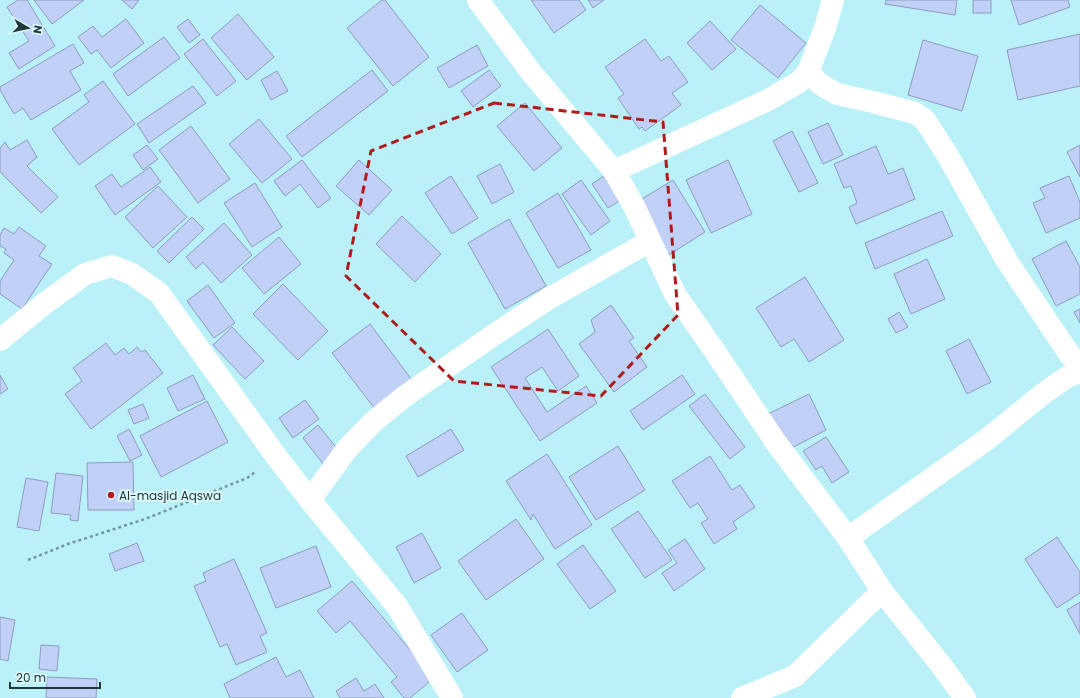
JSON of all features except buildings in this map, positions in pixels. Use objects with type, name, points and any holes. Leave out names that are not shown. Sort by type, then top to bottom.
[{"type":"street","points":[[478,0],[530,71],[614,171],[635,208],[675,294],[777,444],[848,538],[882,591],[941,665],[965,698]]},
{"type":"street","points":[[614,171],[768,100],[791,87],[808,72],[825,28],[833,0]]},
{"type":"street","points":[[808,72],[820,84],[837,94],[915,113],[925,120],[948,156],[1007,261],[1070,355],[1080,365]]},
{"type":"street","points":[[310,500],[347,449],[373,422],[405,396],[548,299],[650,241]]},
{"type":"street","points":[[0,340],[44,304],[85,274],[112,266],[132,274],[159,293],[276,456],[397,606],[452,698]]},
{"type":"street","points":[[848,538],[986,440],[1066,377],[1080,372]]},
{"type":"street","points":[[742,698],[795,676],[882,591]]},
{"type":"path","points":[[28,560],[68,544],[145,519],[247,478],[276,456]]},
{"type":"highlighted area","points":[[494,103],[663,122],[678,315],[601,396],[454,381],[346,276],[371,151]]},
{"type":"place","name":"Al-masjid Aqswa","points":[[111,495]]}]
